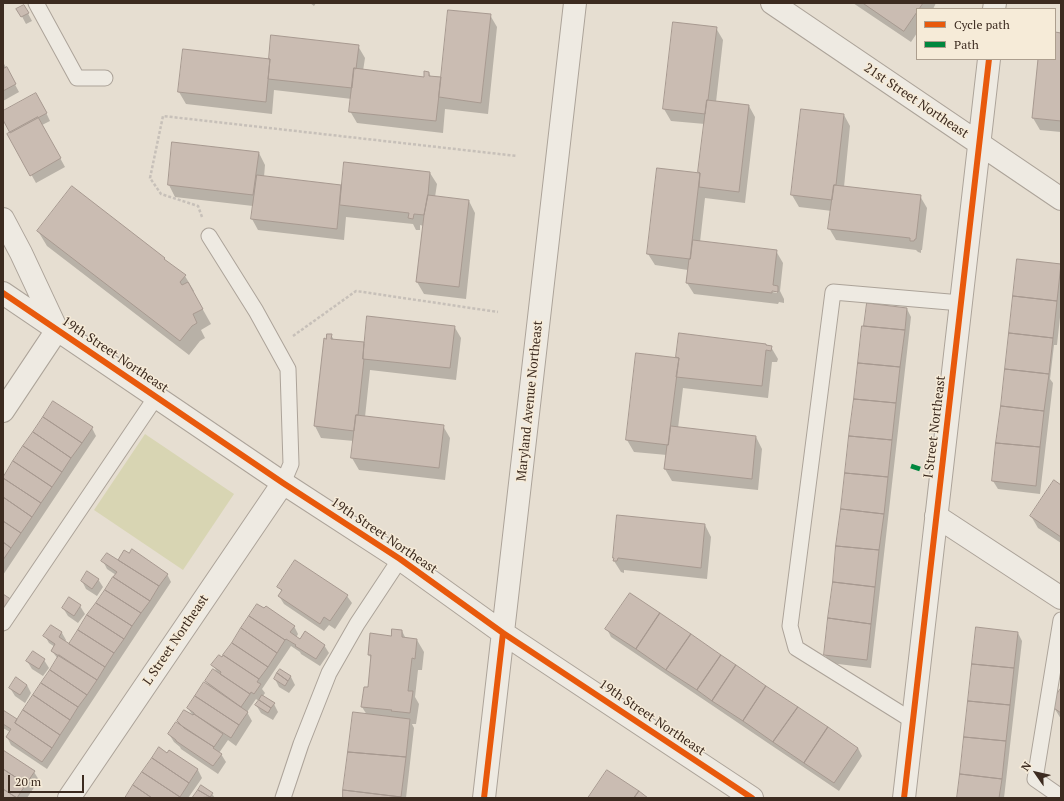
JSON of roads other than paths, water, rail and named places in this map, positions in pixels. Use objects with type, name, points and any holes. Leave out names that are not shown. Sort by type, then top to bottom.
[{"type":"street","name":"Maryland Avenue Northeast","points":[[484,798],[575,3]]},
{"type":"street","name":"21st Street Northeast","points":[[772,3],[1061,199]]},
{"type":"street","name":"I Street Northeast","points":[[904,798],[989,60]]},
{"type":"street","points":[[3,219],[21,253],[57,330],[3,410]]},
{"type":"street","name":"19th Street Northeast","points":[[3,293],[283,483],[400,559],[503,632],[752,798]]},
{"type":"street","name":"L Street Northeast","points":[[69,798],[283,483]]},
{"type":"street","points":[[936,516],[1061,598]]},
{"type":"lane","points":[[36,3],[77,78],[105,78]]},
{"type":"lane","points":[[209,236],[256,311],[288,369],[291,464],[283,483]]},
{"type":"lane","points":[[913,721],[796,648],[790,626],[833,292],[961,303]]},
{"type":"lane","points":[[3,623],[156,397]]},
{"type":"lane","points":[[283,798],[301,744],[329,674],[357,624],[400,559]]},
{"type":"lane","points":[[1061,620],[1035,779],[1061,797]]}]
